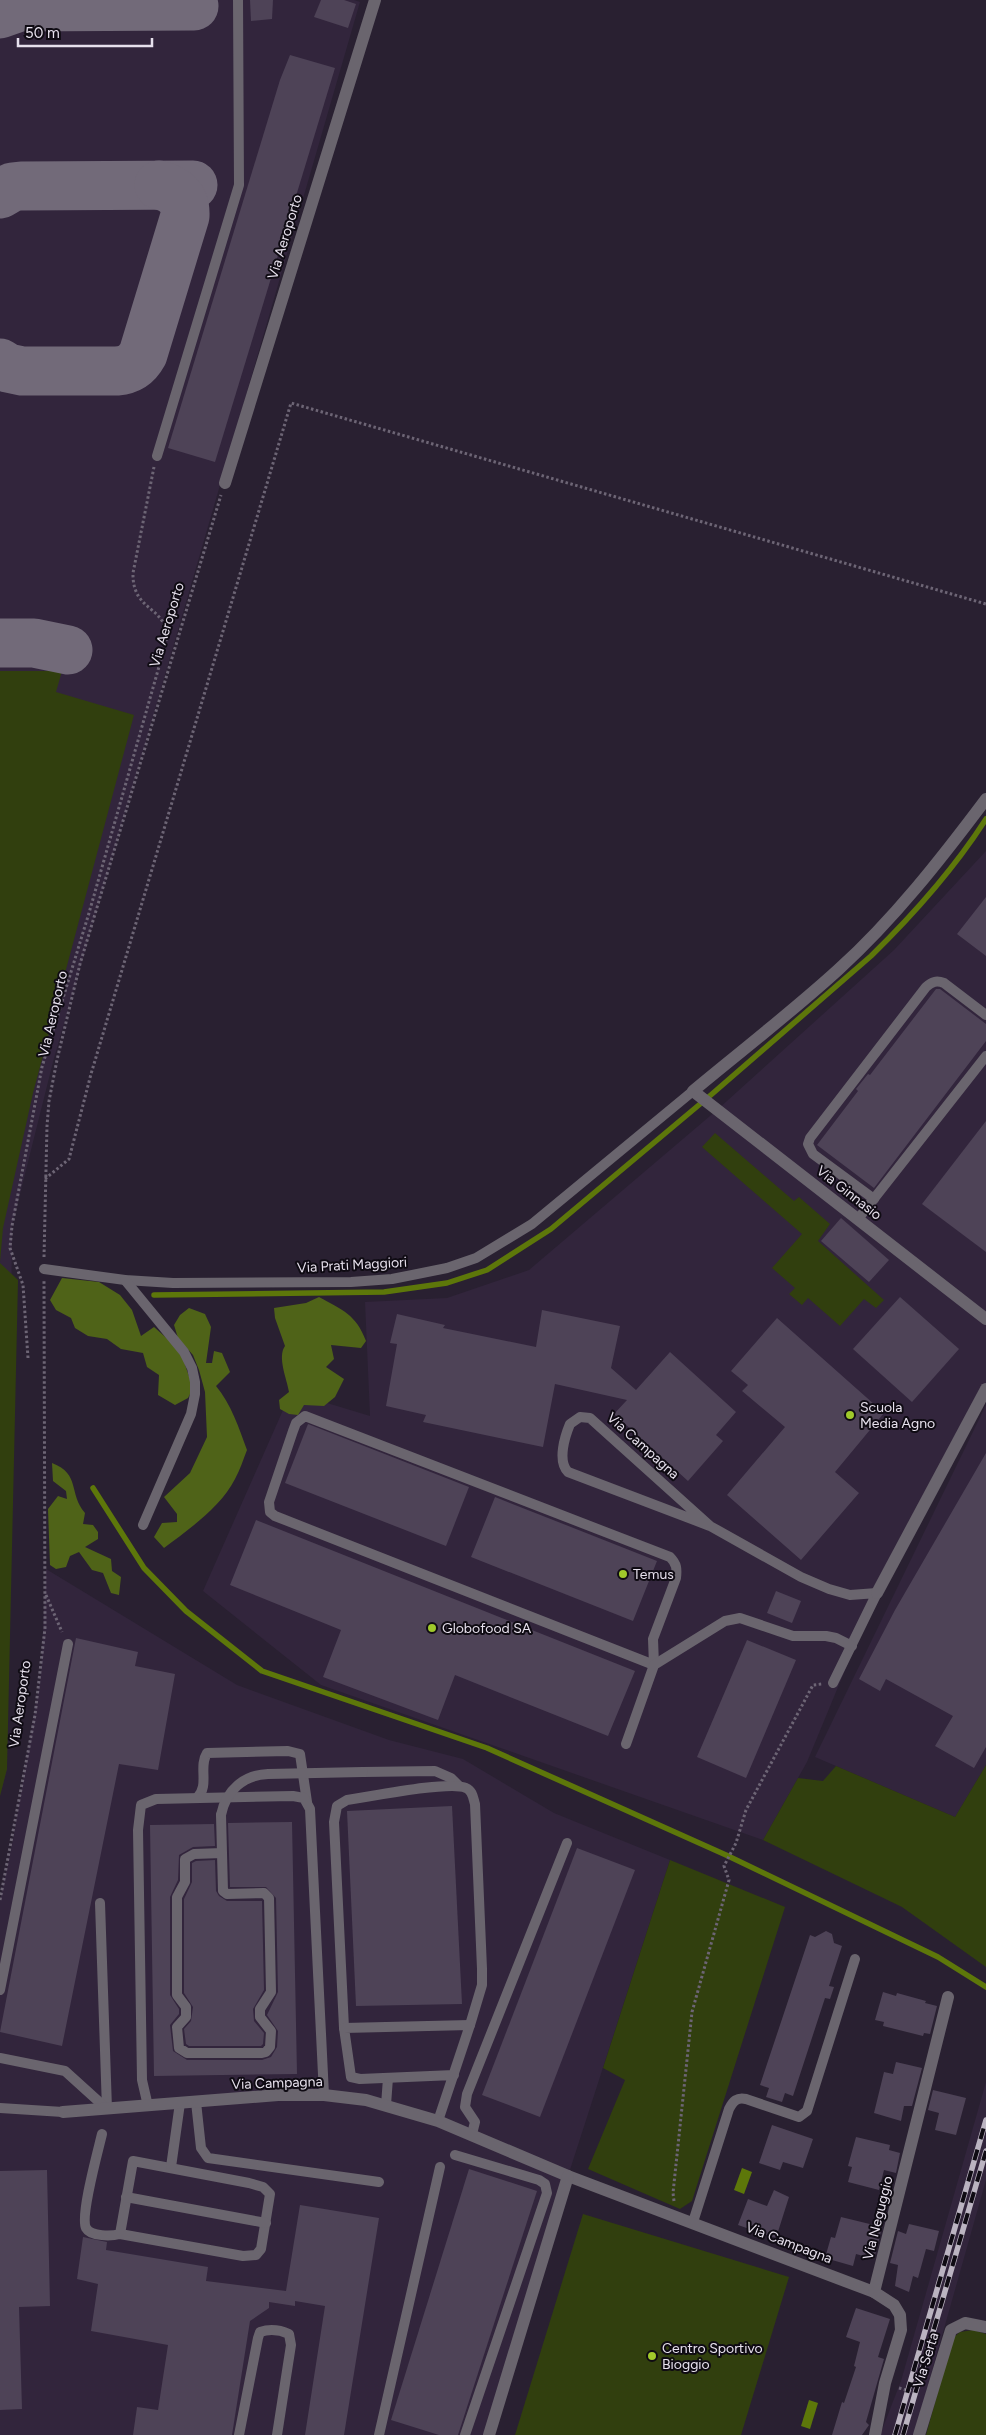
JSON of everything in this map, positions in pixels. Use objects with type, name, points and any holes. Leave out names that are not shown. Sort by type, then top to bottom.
[{"type":"street","name":"Via Aeroporto","points":[[225,483],[375,0]]},
{"type":"street","points":[[692,1091],[840,969],[896,911],[927,875],[986,799]]},
{"type":"street","name":"Via Ginnasio","points":[[692,1091],[986,1319]]},
{"type":"street","points":[[876,1593],[986,1389]]},
{"type":"street","name":"Via Neguggio","points":[[874,2292],[948,1997]]},
{"type":"street","name":"Via Campagna","points":[[63,2112],[278,2095],[324,2095],[366,2100],[438,2121],[568,2176],[874,2292]]},
{"type":"street","points":[[489,2435],[568,2176]]},
{"type":"street","points":[[874,2292],[894,2305],[900,2315],[901,2330],[885,2383],[874,2435]]},
{"type":"street","name":"Via Serta","points":[[919,2435],[951,2330],[965,2323],[986,2327]]},
{"type":"lane","points":[[157,456],[239,185],[238,0]]},
{"type":"lane","points":[[874,1199],[813,1154],[808,1144],[810,1138],[926,987],[932,982],[938,980],[944,982],[986,1015]]},
{"type":"lane","points":[[858,1219],[986,1056]]},
{"type":"lane","name":"Via Prati Maggiori","points":[[44,1269],[125,1280],[173,1283],[350,1282],[392,1279],[447,1268],[476,1258],[532,1224],[692,1091]]},
{"type":"lane","points":[[125,1280],[141,1302],[184,1352],[192,1368],[196,1394],[191,1414],[143,1526]]},
{"type":"lane","points":[[626,1744],[654,1665],[653,1639],[676,1578],[677,1569],[675,1562],[670,1557],[309,1417],[305,1416],[296,1423],[269,1502],[270,1512],[654,1665]]},
{"type":"lane","name":"Via Campagna","points":[[710,1526],[590,1418],[576,1418],[570,1424],[562,1459],[564,1468],[568,1472],[710,1526],[801,1577],[850,1595],[876,1593]]},
{"type":"lane","points":[[833,1683],[876,1593]]},
{"type":"lane","points":[[654,1665],[732,1619],[749,1621],[793,1636],[836,1638],[852,1646]]},
{"type":"lane","points":[[0,1990],[68,1644]]},
{"type":"lane","points":[[197,1798],[203,1791],[204,1762],[207,1754],[288,1751],[300,1754],[307,1802],[310,1809],[324,2095]]},
{"type":"lane","points":[[222,1854],[194,1854],[185,1859],[185,1882],[177,1897],[177,1995],[186,2007],[186,2017],[178,2027],[177,2043],[179,2048],[187,2053],[262,2053],[266,2052],[270,2046],[271,2031],[260,2017],[260,2009],[271,1992],[269,1898],[264,1894],[227,1894],[223,1891],[221,1815],[232,1790],[242,1782],[255,1776],[363,1772],[435,1771],[451,1778],[459,1786]]},
{"type":"lane","points":[[438,2121],[454,2075],[482,1985],[476,1824],[473,1797],[467,1788],[459,1786],[347,1800],[337,1806],[334,1822],[344,2028],[351,2077],[360,2079],[454,2075]]},
{"type":"lane","points":[[148,2106],[142,2080],[139,1811],[141,1805],[147,1801],[197,1798],[293,1796],[304,1798],[307,1802]]},
{"type":"lane","points":[[472,2134],[475,2122],[465,2107],[467,2094],[567,1842]]},
{"type":"lane","points":[[100,1903],[107,2109]]},
{"type":"lane","points":[[693,2222],[729,2109],[733,2102],[741,2098],[796,2116],[805,2114],[855,1959]]},
{"type":"lane","points":[[344,2028],[470,2025]]},
{"type":"lane","points":[[0,2058],[65,2071],[107,2109]]},
{"type":"lane","points":[[386,2105],[388,2078]]},
{"type":"lane","points":[[196,2102],[201,2148],[208,2158],[378,2182]]},
{"type":"lane","points":[[171,2167],[180,2103]]},
{"type":"lane","points":[[0,2108],[63,2112]]},
{"type":"lane","points":[[102,2134],[85,2213],[86,2227],[91,2232],[110,2236],[120,2234],[250,2256],[256,2255],[262,2249],[270,2194],[263,2188],[171,2167],[133,2161],[120,2234]]},
{"type":"lane","points":[[456,2155],[539,2180],[545,2184],[547,2193],[465,2435]]},
{"type":"lane","points":[[382,2434],[440,2167]]},
{"type":"lane","points":[[126,2197],[266,2222]]},
{"type":"lane","points":[[239,2435],[258,2338],[260,2332],[266,2330],[283,2331],[289,2334],[291,2345],[277,2435]]},
{"type":"path","points":[[45,1180],[69,1159],[91,1074],[291,403],[986,604]]},
{"type":"path","points":[[28,1358],[23,1285],[10,1248],[12,1226],[42,1067],[89,913],[166,642],[167,630],[162,621],[139,600],[133,587],[133,573],[157,456]]},
{"type":"path","name":"Via Aeroporto","points":[[0,1900],[35,1715],[41,1673],[46,1569],[44,1269],[45,1180],[49,1101],[80,964],[225,483]]},
{"type":"path","points":[[45,1593],[68,1644]]},
{"type":"path","points":[[676,2216],[673,2193],[692,2012],[729,1880],[724,1866],[736,1844],[746,1810],[813,1685],[833,1683]]},
{"type":"path","points":[[885,2383],[929,2398]]},
{"type":"shaded area","points":[[0,0],[354,0],[360,2],[54,1058],[12,1226],[7,1769],[0,1796]]},
{"type":"shaded area","points":[[0,671],[62,671],[56,692],[134,715],[33,1093],[3,1228],[0,1262]]},
{"type":"shaded area","points":[[986,851],[986,1389],[877,1593],[807,1762],[763,1840],[321,1685],[203,1591],[291,1392],[370,1416],[365,1302],[447,1298],[529,1270],[717,1110],[894,950]]},
{"type":"shaded area","points":[[715,1133],[794,1201],[799,1197],[830,1224],[818,1241],[884,1300],[876,1308],[864,1299],[840,1326],[808,1298],[802,1305],[789,1294],[795,1288],[772,1268],[802,1234],[702,1147]]},
{"type":"shaded area","points":[[0,1263],[18,1280],[7,1769],[0,1796]]},
{"type":"shaded area","points":[[62,1278],[99,1282],[120,1295],[132,1310],[141,1336],[154,1327],[180,1350],[193,1388],[188,1398],[175,1405],[158,1395],[159,1375],[147,1367],[143,1353],[121,1349],[107,1339],[88,1336],[75,1328],[71,1318],[56,1310],[50,1300]]},
{"type":"shaded area","points":[[319,1297],[353,1319],[366,1341],[361,1348],[331,1345],[334,1359],[326,1367],[344,1379],[335,1397],[324,1406],[304,1405],[298,1415],[289,1414],[280,1409],[279,1400],[289,1392],[282,1362],[285,1346],[275,1318],[274,1308],[306,1303]]},
{"type":"shaded area","points":[[189,1308],[205,1314],[211,1327],[206,1363],[212,1363],[214,1351],[222,1353],[230,1372],[216,1386],[230,1408],[247,1450],[229,1490],[213,1509],[164,1548],[154,1537],[162,1523],[177,1522],[177,1514],[164,1497],[190,1473],[207,1437],[205,1392],[199,1370],[193,1355],[178,1338],[174,1325],[180,1315]]},
{"type":"shaded area","points":[[986,1405],[986,1765],[955,1817],[815,1757]]},
{"type":"shaded area","points":[[52,1463],[61,1467],[71,1478],[80,1506],[85,1513],[83,1524],[93,1525],[98,1532],[98,1539],[85,1547],[111,1559],[112,1571],[121,1577],[119,1595],[111,1593],[103,1573],[92,1570],[79,1552],[70,1556],[66,1567],[56,1569],[50,1565],[48,1509],[58,1496],[67,1499],[66,1491],[53,1481]]},
{"type":"shaded area","points":[[46,1569],[237,1685],[389,1740],[463,1759],[554,1813],[670,1860],[568,2176],[490,2435],[0,2435],[0,1900],[13,1840],[41,1673]]},
{"type":"shaded area","points":[[986,1765],[986,1967],[902,1907],[763,1840],[798,1778],[823,1781],[836,1766],[955,1817]]},
{"type":"shaded area","points":[[670,1860],[785,1907],[692,2201],[680,2209],[588,2169],[625,2080],[603,2068]]},
{"type":"shaded area","points":[[986,2082],[986,2180],[914,2435],[880,2435],[901,2381]]},
{"type":"shaded area","points":[[742,2168],[752,2172],[744,2194],[734,2190]]},
{"type":"shaded area","name":"Centro Sportivo Bioggio","points":[[583,2214],[789,2277],[741,2435],[515,2435]]},
{"type":"shaded area","points":[[973,2330],[986,2334],[986,2435],[926,2435],[953,2338],[960,2332]]},
{"type":"shaded area","points":[[809,2400],[818,2403],[810,2429],[801,2426]]},
{"type":"building","points":[[250,0],[273,0],[272,19],[251,21]]},
{"type":"building","points":[[321,0],[344,0],[356,4],[348,28],[314,17]]},
{"type":"building","points":[[290,55],[335,68],[215,462],[168,448],[280,80]]},
{"type":"building","points":[[986,897],[986,956],[957,934]]},
{"type":"building","points":[[936,989],[940,989],[986,1024],[986,1041],[874,1188],[817,1145],[858,1091],[856,1089],[868,1074],[870,1075]]},
{"type":"building","points":[[986,1121],[986,1252],[922,1204]]},
{"type":"building","points":[[841,1218],[889,1260],[869,1282],[821,1241]]},
{"type":"building","points":[[900,1297],[959,1349],[912,1402],[853,1349]]},
{"type":"building","points":[[542,1310],[620,1326],[611,1368],[636,1390],[670,1352],[736,1412],[716,1435],[723,1441],[688,1481],[614,1414],[627,1400],[555,1384],[543,1447],[423,1422],[426,1415],[386,1406],[397,1344],[390,1343],[397,1314],[445,1325],[443,1328],[536,1347]]},
{"type":"building","points":[[777,1318],[884,1413],[835,1472],[859,1493],[801,1560],[727,1495],[785,1427],[742,1391],[748,1385],[731,1371]]},
{"type":"building","points":[[308,1424],[469,1487],[446,1546],[285,1483]]},
{"type":"building","points":[[986,1453],[986,1747],[974,1768],[935,1746],[953,1716],[886,1679],[880,1691],[859,1679],[895,1610]]},
{"type":"building","points":[[495,1497],[657,1561],[633,1621],[471,1557]]},
{"type":"building","name":"Globofood SA","points":[[256,1520],[635,1671],[608,1736],[455,1675],[438,1720],[323,1677],[341,1630],[230,1585]]},
{"type":"building","points":[[776,1591],[801,1601],[792,1623],[767,1613]]},
{"type":"building","points":[[76,1638],[138,1652],[135,1666],[175,1674],[158,1770],[119,1764],[62,2046],[0,2032]]},
{"type":"building","points":[[747,1640],[796,1660],[746,1778],[697,1757]]},
{"type":"building","points":[[452,1806],[462,2004],[356,2006],[347,1811]]},
{"type":"building","points":[[292,1822],[297,2074],[154,2076],[150,1825],[214,1824],[215,1846],[193,1847],[179,1855],[178,1880],[170,1897],[170,1995],[179,2009],[179,2014],[170,2025],[173,2051],[187,2060],[262,2060],[271,2057],[277,2047],[278,2031],[267,2015],[278,1992],[276,1898],[266,1887],[230,1887],[228,1823]]},
{"type":"building","points":[[577,1848],[635,1870],[540,2117],[482,2095]]},
{"type":"building","points":[[215,1860],[216,1891],[219,1896],[227,1901],[262,1901],[264,1990],[253,2009],[254,2021],[264,2033],[261,2046],[189,2046],[186,2044],[184,2029],[191,2021],[193,2007],[184,1993],[184,1899],[192,1882],[192,1863]]},
{"type":"building","points":[[826,1931],[832,1934],[834,1943],[842,1946],[829,1986],[834,1987],[830,1999],[825,1998],[793,2096],[785,2093],[782,2102],[766,2097],[769,2088],[760,2085],[810,1935],[815,1937]]},
{"type":"building","points":[[883,1992],[896,1996],[897,1993],[937,2006],[930,2034],[924,2033],[923,2036],[883,2026],[884,2022],[875,2020]]},
{"type":"building","points":[[896,2062],[922,2068],[912,2106],[904,2106],[901,2121],[874,2113],[884,2072],[893,2074]]},
{"type":"building","points":[[933,2090],[966,2098],[956,2135],[935,2130],[939,2113],[928,2110]]},
{"type":"building","points":[[772,2125],[813,2139],[803,2168],[783,2162],[780,2170],[759,2163]]},
{"type":"building","points":[[856,2137],[890,2145],[889,2150],[900,2153],[896,2173],[884,2170],[879,2190],[848,2182],[852,2167],[848,2166]]},
{"type":"building","points":[[469,2169],[537,2191],[458,2435],[439,2435],[391,2420]]},
{"type":"building","points":[[47,2170],[50,2306],[19,2307],[22,2409],[0,2410],[0,2171]]},
{"type":"building","points":[[774,2190],[789,2197],[776,2238],[738,2225],[748,2199],[767,2206]]},
{"type":"building","points":[[300,2205],[379,2218],[344,2435],[305,2435],[325,2306],[295,2301],[295,2306],[269,2302],[269,2308],[250,2321],[232,2435],[133,2435],[137,2407],[158,2410],[168,2345],[91,2331],[98,2284],[77,2279],[83,2237],[107,2242],[106,2250],[208,2267],[206,2281],[286,2291]]},
{"type":"building","points":[[841,2217],[882,2227],[874,2259],[856,2254],[853,2266],[825,2258],[831,2237],[835,2238]]},
{"type":"building","points":[[909,2224],[939,2231],[934,2251],[926,2249],[918,2278],[913,2276],[909,2292],[895,2286],[898,2265],[890,2263],[898,2231],[906,2234]]},
{"type":"building","points":[[856,2308],[890,2319],[878,2357],[884,2359],[866,2422],[869,2425],[862,2435],[832,2435],[842,2402],[844,2403],[856,2367],[854,2366],[860,2342],[846,2337]]},
{"type":"waterway","points":[[154,1295],[384,1292],[447,1283],[487,1270],[551,1229],[712,1094],[871,956],[932,891],[974,838],[986,819]]},
{"type":"waterway","points":[[93,1488],[144,1568],[186,1611],[262,1671],[487,1748],[726,1855],[938,1957],[986,1987]]},
{"type":"taxiway","points":[[0,14],[20,7],[194,6]]},
{"type":"taxiway","points":[[0,363],[8,368],[22,371],[117,371],[129,368],[138,361],[143,354],[185,216],[184,204],[178,195],[170,189],[159,185]]},
{"type":"taxiway","points":[[0,194],[12,187],[21,186],[193,185]]},
{"type":"taxiway","points":[[0,643],[34,643],[68,650]]},
{"type":"railway","points":[[895,2435],[986,2120]]},
{"type":"railway","points":[[903,2435],[986,2151]]},
{"type":"place","name":"Scuola Media Agno","points":[[850,1415]]},
{"type":"place","name":"Temus","points":[[623,1574]]},
{"type":"place","name":"Globofood SA","points":[[432,1628]]},
{"type":"place","name":"Centro Sportivo Bioggio","points":[[652,2356]]}]
